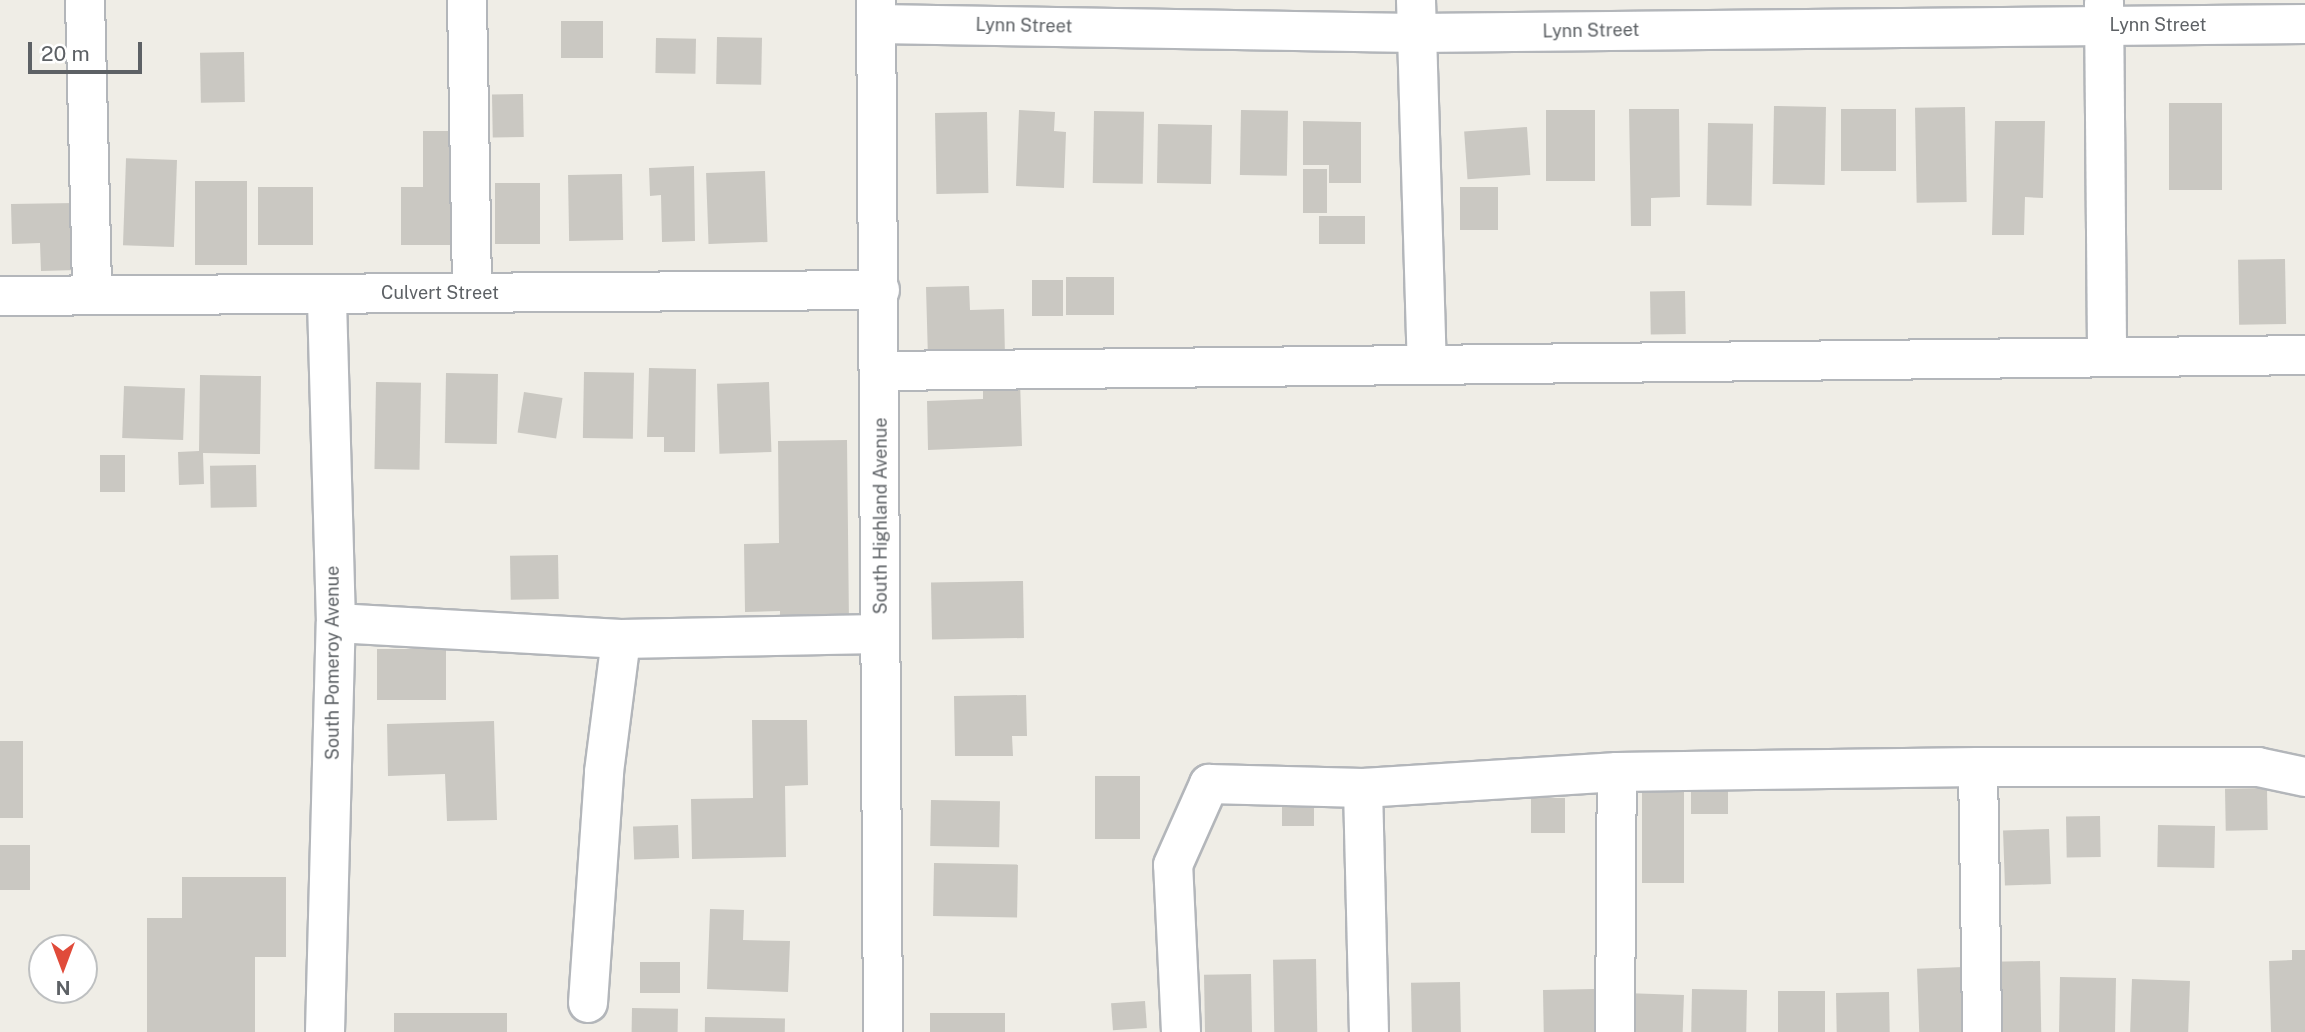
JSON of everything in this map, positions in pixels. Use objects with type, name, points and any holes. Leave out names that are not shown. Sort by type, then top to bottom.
[{"type":"street","points":[[85,0],[92,295]]},
{"type":"street","points":[[467,0],[472,293]]},
{"type":"street","name":"Lynn Street","points":[[877,12],[1416,16],[2104,13],[2305,24]]},
{"type":"street","name":"South Highland Avenue","points":[[877,12],[883,1032]]},
{"type":"street","points":[[2104,13],[2107,352]]},
{"type":"street","points":[[1416,16],[1427,362]]},
{"type":"street","name":"Culvert Street","points":[[0,296],[880,290]]},
{"type":"street","name":"South Pomeroy Avenue","points":[[325,1032],[320,688],[336,623],[327,294]]},
{"type":"street","points":[[881,371],[2107,352],[2305,355]]},
{"type":"street","points":[[336,623],[621,639],[880,634]]},
{"type":"street","points":[[588,1003],[604,772],[621,639]]},
{"type":"street","points":[[1978,767],[1982,1032]]},
{"type":"street","points":[[1181,1032],[1173,865],[1209,784],[1363,788],[1617,772],[1978,767],[2258,767],[2305,777]]},
{"type":"street","points":[[1615,1032],[1617,772]]},
{"type":"street","points":[[1363,788],[1369,1032]]},
{"type":"building","points":[[561,21],[603,21],[603,58],[561,58]]},
{"type":"building","points":[[717,37],[762,38],[761,85],[716,84]]},
{"type":"building","points":[[656,38],[696,39],[695,74],[655,73]]},
{"type":"building","points":[[244,52],[245,102],[201,103],[200,53]]},
{"type":"building","points":[[523,94],[524,137],[493,138],[492,95]]},
{"type":"building","points":[[2169,103],[2222,103],[2222,190],[2169,190]]},
{"type":"building","points":[[1774,106],[1826,107],[1825,185],[1773,184]]},
{"type":"building","points":[[1965,107],[1967,202],[1917,203],[1915,108]]},
{"type":"building","points":[[1629,109],[1679,109],[1680,197],[1651,198],[1651,226],[1631,226]]},
{"type":"building","points":[[1841,109],[1896,109],[1896,171],[1841,171]]},
{"type":"building","points":[[1019,110],[1055,112],[1054,131],[1066,132],[1064,188],[1016,186]]},
{"type":"building","points":[[1241,110],[1288,111],[1287,176],[1240,175]]},
{"type":"building","points":[[1546,110],[1595,110],[1595,181],[1546,181]]},
{"type":"building","points":[[1094,111],[1144,112],[1143,184],[1093,183]]},
{"type":"building","points":[[987,112],[988,193],[936,194],[935,113]]},
{"type":"building","points":[[1303,121],[1361,122],[1361,183],[1329,183],[1329,165],[1303,165]]},
{"type":"building","points":[[1995,121],[2045,121],[2043,198],[2025,197],[2024,235],[1992,235]]},
{"type":"building","points":[[1708,123],[1753,124],[1752,206],[1707,205]]},
{"type":"building","points":[[1158,124],[1212,125],[1211,184],[1157,183]]},
{"type":"building","points":[[1527,127],[1530,175],[1468,179],[1464,131]]},
{"type":"building","points":[[423,131],[463,131],[451,245],[401,245],[401,187],[423,187]]},
{"type":"building","points":[[126,158],[177,160],[174,247],[123,245]]},
{"type":"building","points":[[694,166],[695,241],[662,242],[661,195],[650,196],[649,168]]},
{"type":"building","points":[[1303,169],[1327,169],[1327,213],[1303,213]]},
{"type":"building","points":[[765,171],[767,242],[709,244],[706,173]]},
{"type":"building","points":[[622,174],[623,240],[569,241],[568,175]]},
{"type":"building","points":[[195,181],[247,181],[247,265],[195,265]]},
{"type":"building","points":[[495,183],[540,183],[540,244],[495,244]]},
{"type":"building","points":[[258,187],[313,187],[313,245],[258,245]]},
{"type":"building","points":[[1460,187],[1498,187],[1498,230],[1460,230]]},
{"type":"building","points":[[75,203],[77,270],[41,271],[40,243],[12,244],[11,204]]},
{"type":"building","points":[[1319,216],[1365,216],[1365,244],[1319,244]]},
{"type":"building","points":[[2285,259],[2286,324],[2239,325],[2238,260]]},
{"type":"building","points":[[1066,277],[1114,277],[1114,315],[1066,315]]},
{"type":"building","points":[[1032,280],[1063,280],[1063,316],[1032,316]]},
{"type":"building","points":[[969,286],[970,310],[1004,309],[1005,357],[928,359],[926,287]]},
{"type":"building","points":[[1685,291],[1686,334],[1651,335],[1650,292]]},
{"type":"building","points":[[649,368],[696,369],[695,452],[664,452],[664,437],[647,437]]},
{"type":"building","points":[[584,372],[634,373],[633,439],[583,438]]},
{"type":"building","points":[[446,373],[498,374],[497,444],[445,443]]},
{"type":"building","points":[[200,375],[261,376],[260,454],[203,453],[204,484],[179,485],[178,452],[199,451]]},
{"type":"building","points":[[1020,380],[1022,446],[928,450],[927,401],[983,399],[983,381]]},
{"type":"building","points":[[376,382],[421,383],[419,470],[374,469]]},
{"type":"building","points":[[769,382],[771,452],[719,454],[717,384]]},
{"type":"building","points":[[124,386],[185,388],[183,440],[122,438]]},
{"type":"building","points":[[524,392],[563,398],[556,439],[518,432]]},
{"type":"building","points":[[847,440],[849,623],[780,624],[780,611],[745,612],[744,544],[779,543],[778,441]]},
{"type":"building","points":[[100,455],[125,455],[125,492],[100,492]]},
{"type":"building","points":[[256,465],[257,507],[211,508],[210,466]]},
{"type":"building","points":[[558,555],[559,599],[511,600],[510,556]]},
{"type":"building","points":[[1023,581],[1024,638],[932,640],[931,583]]},
{"type":"building","points":[[377,649],[446,649],[446,700],[377,700]]},
{"type":"building","points":[[1026,695],[1027,736],[1012,736],[1013,756],[955,756],[954,696]]},
{"type":"building","points":[[752,720],[807,720],[808,785],[785,786],[786,857],[692,859],[691,799],[753,798]]},
{"type":"building","points":[[494,721],[497,820],[447,821],[445,774],[388,776],[387,724]]},
{"type":"building","points":[[0,741],[23,741],[23,818],[0,818]]},
{"type":"building","points":[[1095,776],[1140,776],[1140,839],[1095,839]]},
{"type":"building","points":[[1691,787],[1728,787],[1728,814],[1691,814]]},
{"type":"building","points":[[1642,788],[1684,788],[1684,883],[1642,883]]},
{"type":"building","points":[[2267,788],[2268,830],[2226,831],[2225,789]]},
{"type":"building","points":[[1282,798],[1314,798],[1314,826],[1282,826]]},
{"type":"building","points":[[1531,798],[1565,798],[1565,833],[1531,833]]},
{"type":"building","points":[[931,800],[1000,801],[999,847],[930,846]]},
{"type":"building","points":[[2100,816],[2101,857],[2067,858],[2066,817]]},
{"type":"building","points":[[678,825],[679,858],[634,860],[633,827]]},
{"type":"building","points":[[2158,825],[2215,826],[2214,868],[2157,867]]},
{"type":"building","points":[[2049,829],[2051,884],[2005,886],[2003,831]]},
{"type":"building","points":[[0,845],[30,845],[30,890],[0,890]]},
{"type":"building","points":[[934,863],[1018,864],[1017,917],[933,916]]},
{"type":"building","points":[[182,877],[286,877],[286,957],[255,957],[255,1032],[147,1032],[147,918],[182,918]]},
{"type":"building","points":[[710,909],[744,910],[743,940],[790,941],[788,992],[707,989]]},
{"type":"building","points":[[2292,950],[2305,950],[2305,1032],[2271,1032],[2269,961],[2292,960]]},
{"type":"building","points":[[1316,959],[1317,1032],[1274,1032],[1273,960]]},
{"type":"building","points":[[2040,961],[2041,1032],[1991,1032],[1990,962]]},
{"type":"building","points":[[640,962],[680,962],[680,993],[640,993]]},
{"type":"building","points":[[1964,967],[1966,1032],[1919,1032],[1917,969]]},
{"type":"building","points":[[1251,974],[1252,1032],[1205,1032],[1204,975]]},
{"type":"building","points":[[2060,977],[2116,978],[2115,1032],[2059,1032]]},
{"type":"building","points":[[2132,979],[2190,981],[2188,1032],[2130,1032]]},
{"type":"building","points":[[1460,982],[1461,1032],[1412,1032],[1411,983]]},
{"type":"building","points":[[1594,989],[1595,1032],[1544,1032],[1543,990]]},
{"type":"building","points":[[1692,989],[1747,990],[1746,1032],[1691,1032]]},
{"type":"building","points":[[1778,991],[1825,991],[1825,1032],[1778,1032]]},
{"type":"building","points":[[1889,992],[1890,1032],[1837,1032],[1836,993]]},
{"type":"building","points":[[1624,993],[1684,995],[1683,1032],[1623,1032]]},
{"type":"building","points":[[1145,1001],[1147,1028],[1113,1030],[1111,1003]]},
{"type":"building","points":[[632,1008],[678,1009],[678,1032],[632,1032]]},
{"type":"building","points":[[394,1013],[507,1013],[507,1032],[394,1032]]},
{"type":"building","points":[[930,1013],[1005,1013],[1005,1032],[930,1032]]},
{"type":"building","points":[[705,1017],[785,1018],[785,1032],[705,1032]]}]
